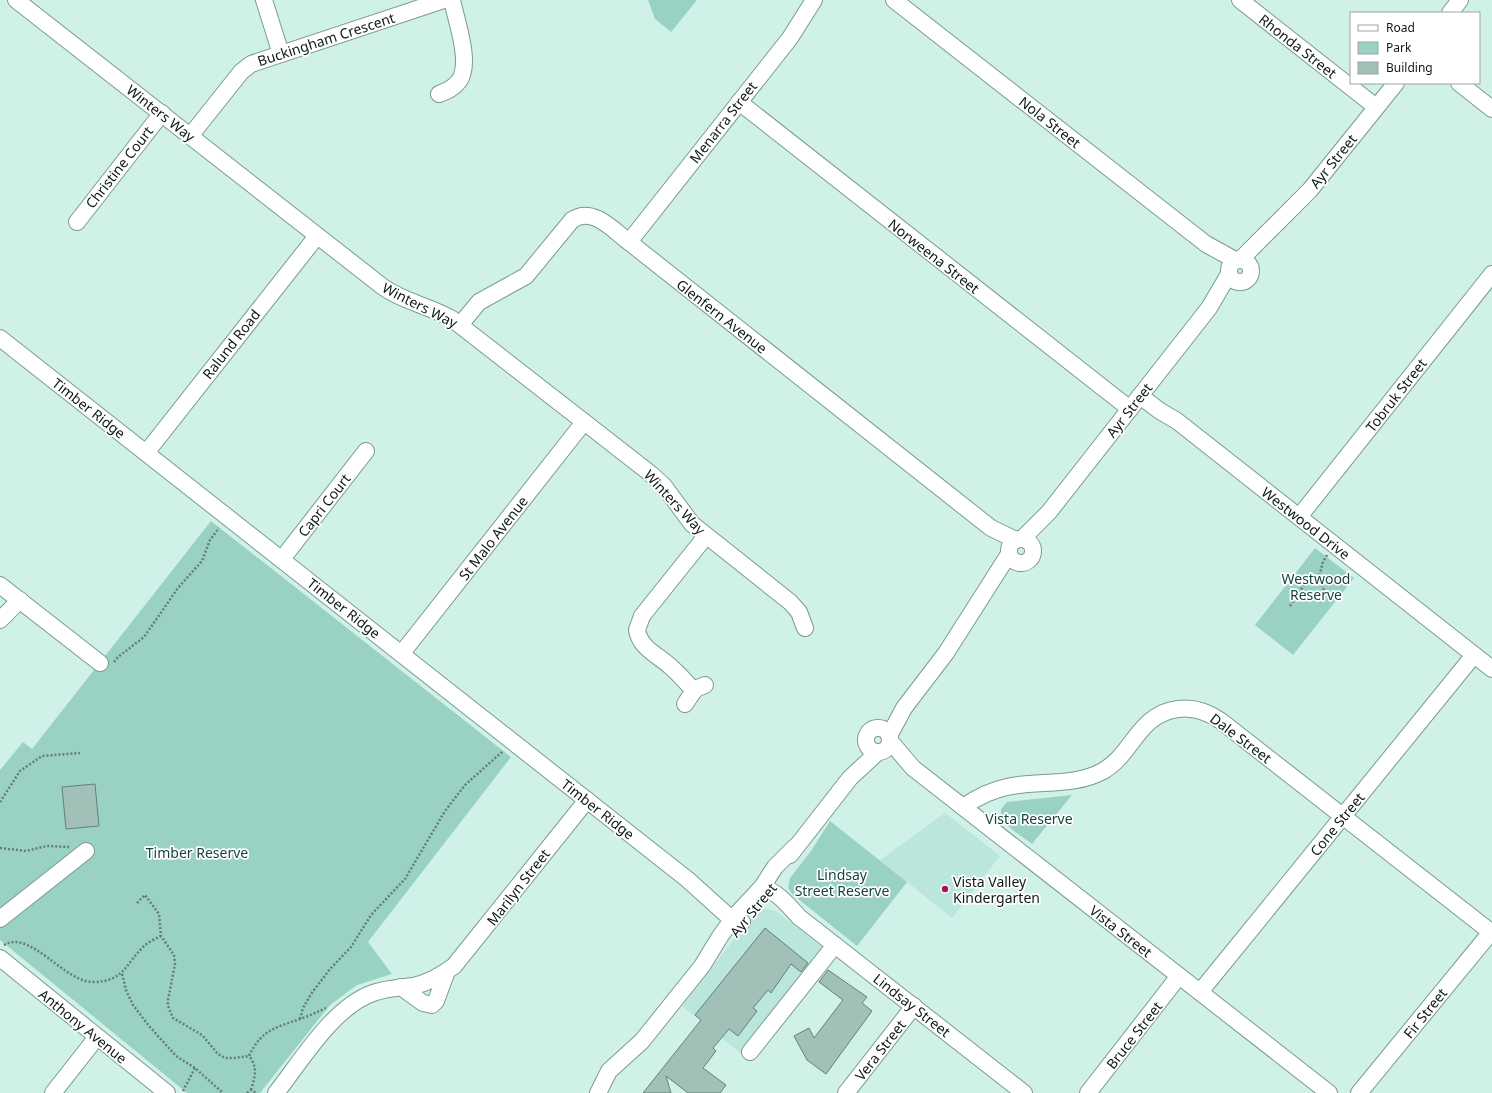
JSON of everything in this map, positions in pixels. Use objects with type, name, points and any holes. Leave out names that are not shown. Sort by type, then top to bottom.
[{"type":"street","name":"Winters Way","points":[[16,0],[191,135],[390,293],[433,309],[460,325],[584,422],[658,481],[689,520],[706,536],[790,602],[799,612],[805,628]]},
{"type":"street","points":[[264,0],[281,54]]},
{"type":"street","name":"Buckingham Crescent","points":[[191,135],[245,68],[251,64],[444,0]]},
{"type":"street","points":[[439,94],[449,90],[455,85],[464,71],[462,50],[452,0]]},
{"type":"street","name":"Menarra Street","points":[[629,242],[790,38],[814,0]]},
{"type":"street","name":"Nola Street","points":[[894,0],[1238,269]]},
{"type":"street","name":"Rhonda Street","points":[[1240,0],[1376,107]]},
{"type":"street","points":[[1451,12],[1460,0]]},
{"type":"street","name":"Ayr Street","points":[[598,1093],[609,1071],[642,1041],[702,966],[737,919],[767,891],[775,867],[795,847],[881,742],[904,708],[946,653],[1014,546],[1048,512],[1238,269],[1270,232],[1310,190],[1394,84]]},
{"type":"street","points":[[1460,84],[1492,109]]},
{"type":"street","name":"Norweena Street","points":[[739,102],[1130,409]]},
{"type":"street","name":"Christine Court","points":[[77,222],[162,113]]},
{"type":"street","name":"Glenfern Avenue","points":[[460,325],[479,302],[512,286],[526,276],[567,225],[576,217],[587,215],[599,219],[1014,546],[1013,560],[1028,558]]},
{"type":"street","name":"Ralund Road","points":[[146,453],[317,236]]},
{"type":"street","name":"Tobruk Street","points":[[1299,517],[1492,274]]},
{"type":"street","name":"Timber Ridge","points":[[0,338],[687,879],[712,903],[737,919]]},
{"type":"street","name":"Westwood Drive","points":[[1142,393],[1160,412],[1177,421],[1492,669]]},
{"type":"street","name":"St Malo Avenue","points":[[402,654],[584,422]]},
{"type":"street","name":"Capri Court","points":[[282,559],[366,451]]},
{"type":"street","name":"Ayr Street","points":[[984,594],[1005,574],[1028,558],[1048,512]]},
{"type":"street","points":[[685,704],[699,688],[645,646],[640,641],[637,630],[642,616],[706,536]]},
{"type":"street","points":[[1014,546],[1029,542],[1028,558]]},
{"type":"street","points":[[10,593],[107,663]]},
{"type":"street","points":[[0,612],[10,593]]},
{"type":"street","points":[[0,620],[10,593]]},
{"type":"street","name":"Cone Street","points":[[1200,992],[1474,655]]},
{"type":"street","name":"Dale Street","points":[[964,807],[978,798],[1009,787],[1076,780],[1094,775],[1115,762],[1139,731],[1154,718],[1167,711],[1186,708],[1205,712],[1221,721],[1491,933]]},
{"type":"street","name":"Vista Street","points":[[881,742],[1329,1093]]},
{"type":"street","name":"Marilyn Street","points":[[276,1093],[324,1032],[347,1007],[372,993],[426,982],[447,971],[460,960],[587,800]]},
{"type":"street","points":[[0,919],[81,855]]},
{"type":"street","name":"Lindsay Street","points":[[767,891],[1024,1093]]},
{"type":"street","name":"Fir Street","points":[[1359,1093],[1491,933]]},
{"type":"street","points":[[750,1052],[836,945]]},
{"type":"street","name":"Anthony Avenue","points":[[2,951],[97,1037],[166,1093]]},
{"type":"street","name":"Marilyn Street","points":[[401,987],[423,1003],[432,1005],[436,1001],[447,971]]},
{"type":"street","name":"Bruce Street","points":[[1088,1093],[1179,976]]},
{"type":"street","name":"Vera Street","points":[[846,1093],[914,1006]]},
{"type":"street","points":[[53,1093],[97,1037]]},
{"type":"street","name":"Ayr Street","points":[[606,1093],[615,1076],[635,1057],[642,1041]]},
{"type":"path","points":[[107,663],[118,657],[144,637],[178,588],[202,562],[210,540],[220,526]]},
{"type":"path","points":[[1324,591],[1319,577],[1327,554]]},
{"type":"path","points":[[1290,606],[1304,585],[1319,577]]},
{"type":"path","points":[[300,1019],[303,1008],[311,994],[330,969],[351,947],[371,915],[405,879],[445,811],[465,785],[504,750]]},
{"type":"path","points":[[0,802],[20,771],[42,756],[80,753]]},
{"type":"path","points":[[0,848],[26,851],[47,846],[70,847],[81,855]]},
{"type":"path","points":[[137,903],[145,895],[153,904],[159,914],[161,936],[174,955],[175,964],[168,1000],[168,1006],[173,1018],[202,1035],[218,1054],[225,1058],[250,1056]]},
{"type":"path","points":[[2,951],[10,942],[34,947],[58,967],[80,980],[92,982],[102,981],[122,974],[143,947],[161,936]]},
{"type":"path","points":[[122,974],[126,990],[133,1005],[149,1026],[176,1056],[195,1068],[223,1093]]},
{"type":"path","points":[[247,1093],[251,1090],[256,1074],[250,1056],[254,1047],[268,1032],[281,1024],[300,1019],[329,1007]]},
{"type":"path","points":[[183,1091],[195,1068]]},
{"type":"path","points":[[251,1090],[256,1093]]},
{"type":"shaded area","name":"Vista Valley Kindergarten","points":[[945,813],[1000,856],[952,918],[880,860]]},
{"type":"shaded area","points":[[759,907],[776,911],[828,952],[830,959],[750,1061],[682,1006]]},
{"type":"green space","points":[[648,0],[697,0],[671,32],[655,19]]},
{"type":"green space","name":"Timber Reserve","points":[[211,521],[511,757],[368,942],[392,974],[357,985],[330,1005],[260,1093],[187,1093],[0,940],[0,770],[23,742],[32,749]]},
{"type":"green space","name":"Westwood Reserve","points":[[1315,548],[1354,578],[1293,655],[1255,625]]},
{"type":"green space","name":"Vista Reserve","points":[[1072,795],[1032,844],[1007,825],[1001,815],[1001,809],[1007,802]]},
{"type":"green space","name":"Lindsay Street Reserve","points":[[830,821],[907,882],[857,946],[792,894],[788,888],[790,878],[811,851]]},
{"type":"building","points":[[95,784],[99,826],[66,829],[62,787]]},
{"type":"building","points":[[765,928],[808,963],[801,972],[791,964],[771,993],[768,990],[753,1008],[757,1011],[738,1036],[729,1029],[713,1048],[716,1051],[703,1068],[726,1085],[720,1093],[688,1093],[666,1076],[671,1093],[643,1093],[701,1020],[695,1015]]},
{"type":"building","points":[[828,970],[867,997],[862,1003],[872,1011],[826,1074],[807,1060],[794,1036],[809,1028],[814,1038],[843,1000],[819,982]]},
{"type":"place","name":"Vista Valley Kindergarten","points":[[945,889]]}]
